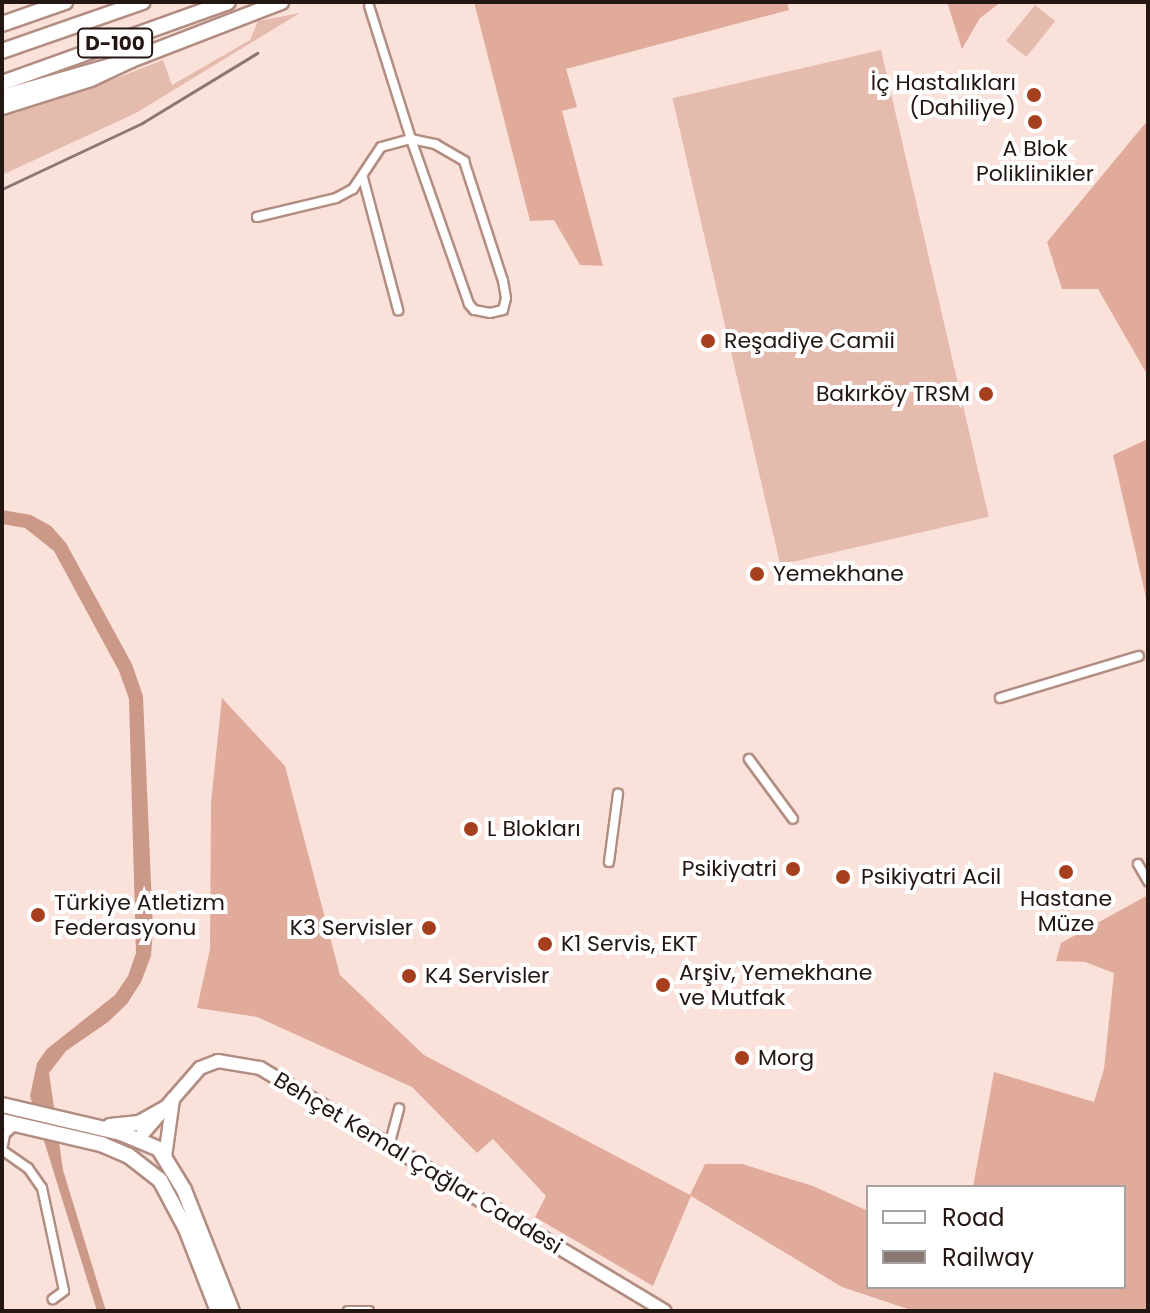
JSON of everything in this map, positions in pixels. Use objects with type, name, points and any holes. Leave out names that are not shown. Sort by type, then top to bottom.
[{"type":"main road","points":[[2,24],[65,2]]},
{"type":"main road","name":"D-100","points":[[2,51],[143,2]]},
{"type":"main road","name":"D-100","points":[[2,83],[228,2]]},
{"type":"main road","points":[[2,107],[80,84],[131,60],[281,2]]},
{"type":"main road","points":[[2,41],[93,20]]},
{"type":"main road","points":[[2,97],[131,60]]},
{"type":"main road","name":"Behçet Kemal Çağlar Caddesi","points":[[139,1138],[200,1068],[218,1061],[236,1061],[260,1068],[665,1311]]},
{"type":"main road","points":[[92,1125],[139,1123],[170,1104]]},
{"type":"main road","points":[[148,1170],[155,1168],[165,1157],[170,1104]]},
{"type":"main road","points":[[2,1105],[139,1138],[165,1157],[184,1190],[232,1311]]},
{"type":"main road","points":[[14,1124],[101,1144],[129,1156],[148,1170],[169,1193],[218,1311]]},
{"type":"main road","points":[[129,1156],[139,1138]]},
{"type":"street","points":[[257,217],[336,198],[353,189],[381,147],[411,139],[435,144],[464,161],[503,281],[506,298],[503,310],[474,310],[469,304],[411,139],[369,6]]},
{"type":"street","points":[[363,178],[398,310]]},
{"type":"street","points":[[1000,698],[1139,656]]},
{"type":"street","points":[[749,759],[793,819]]},
{"type":"street","points":[[609,862],[618,794]]},
{"type":"street","points":[[1138,864],[1148,881]]},
{"type":"street","points":[[389,1146],[399,1108]]},
{"type":"street","points":[[14,1124],[5,1134],[2,1150],[28,1168],[42,1188],[64,1291],[53,1299]]},
{"type":"street","points":[[348,1311],[369,1311]]},
{"type":"shaded area","points":[[474,2],[787,2],[789,10],[566,69],[577,107],[562,111],[603,266],[580,265],[554,220],[530,221]]},
{"type":"shaded area","points":[[947,2],[1001,2],[980,18],[962,49]]},
{"type":"shaded area","points":[[1035,5],[1055,21],[1026,57],[1006,41]]},
{"type":"shaded area","points":[[300,13],[136,113],[2,175],[2,116],[86,90],[163,60],[172,85],[250,40],[258,21]]},
{"type":"shaded area","points":[[881,50],[989,517],[780,565],[672,98]]},
{"type":"shaded area","points":[[1148,120],[1148,376],[1098,289],[1062,289],[1047,242]]},
{"type":"shaded area","points":[[1148,439],[1148,606],[1113,455]]},
{"type":"shaded area","points":[[2,510],[31,515],[51,526],[66,543],[132,664],[143,696],[153,929],[151,956],[141,982],[127,1004],[108,1022],[66,1051],[49,1073],[63,1170],[106,1311],[97,1311],[30,1096],[37,1063],[47,1049],[115,995],[128,976],[136,953],[129,699],[119,671],[54,551],[25,528],[2,524]]},
{"type":"shaded area","points":[[222,698],[285,766],[340,975],[424,1055],[690,1195],[705,1164],[742,1164],[813,1186],[866,1210],[866,1289],[1126,1289],[1126,1185],[973,1185],[994,1072],[1094,1102],[1104,1069],[1114,973],[1085,962],[1056,961],[1061,943],[1148,895],[1148,1311],[914,1311],[842,1287],[691,1196],[653,1286],[535,1217],[546,1196],[493,1139],[477,1153],[412,1087],[257,1017],[197,1008],[210,949],[211,802]]},
{"type":"railway","points":[[2,189],[142,123],[257,53]]},
{"type":"place","name":"İç Hastalıkları (Dahiliye)","points":[[1034,95]]},
{"type":"place","name":"A Blok Poliklinikler","points":[[1035,122]]},
{"type":"place","name":"Reşadiye Camii","points":[[708,341]]},
{"type":"place","name":"Bakırköy TRSM","points":[[986,394]]},
{"type":"place","name":"Yemekhane","points":[[757,574]]},
{"type":"place","name":"L Blokları","points":[[471,829]]},
{"type":"place","name":"Psikiyatri","points":[[793,869]]},
{"type":"place","name":"Hastane Müze","points":[[1066,872]]},
{"type":"place","name":"Psikiyatri Acil","points":[[843,877]]},
{"type":"place","name":"Türkiye Atletizm Federasyonu","points":[[38,915]]},
{"type":"place","name":"K3 Servisler","points":[[429,928]]},
{"type":"place","name":"K1 Servis, EKT","points":[[545,944]]},
{"type":"place","name":"K4 Servisler","points":[[409,976]]},
{"type":"place","name":"Arşiv, Yemekhane ve Mutfak","points":[[663,985]]},
{"type":"place","name":"Morg","points":[[742,1058]]}]
